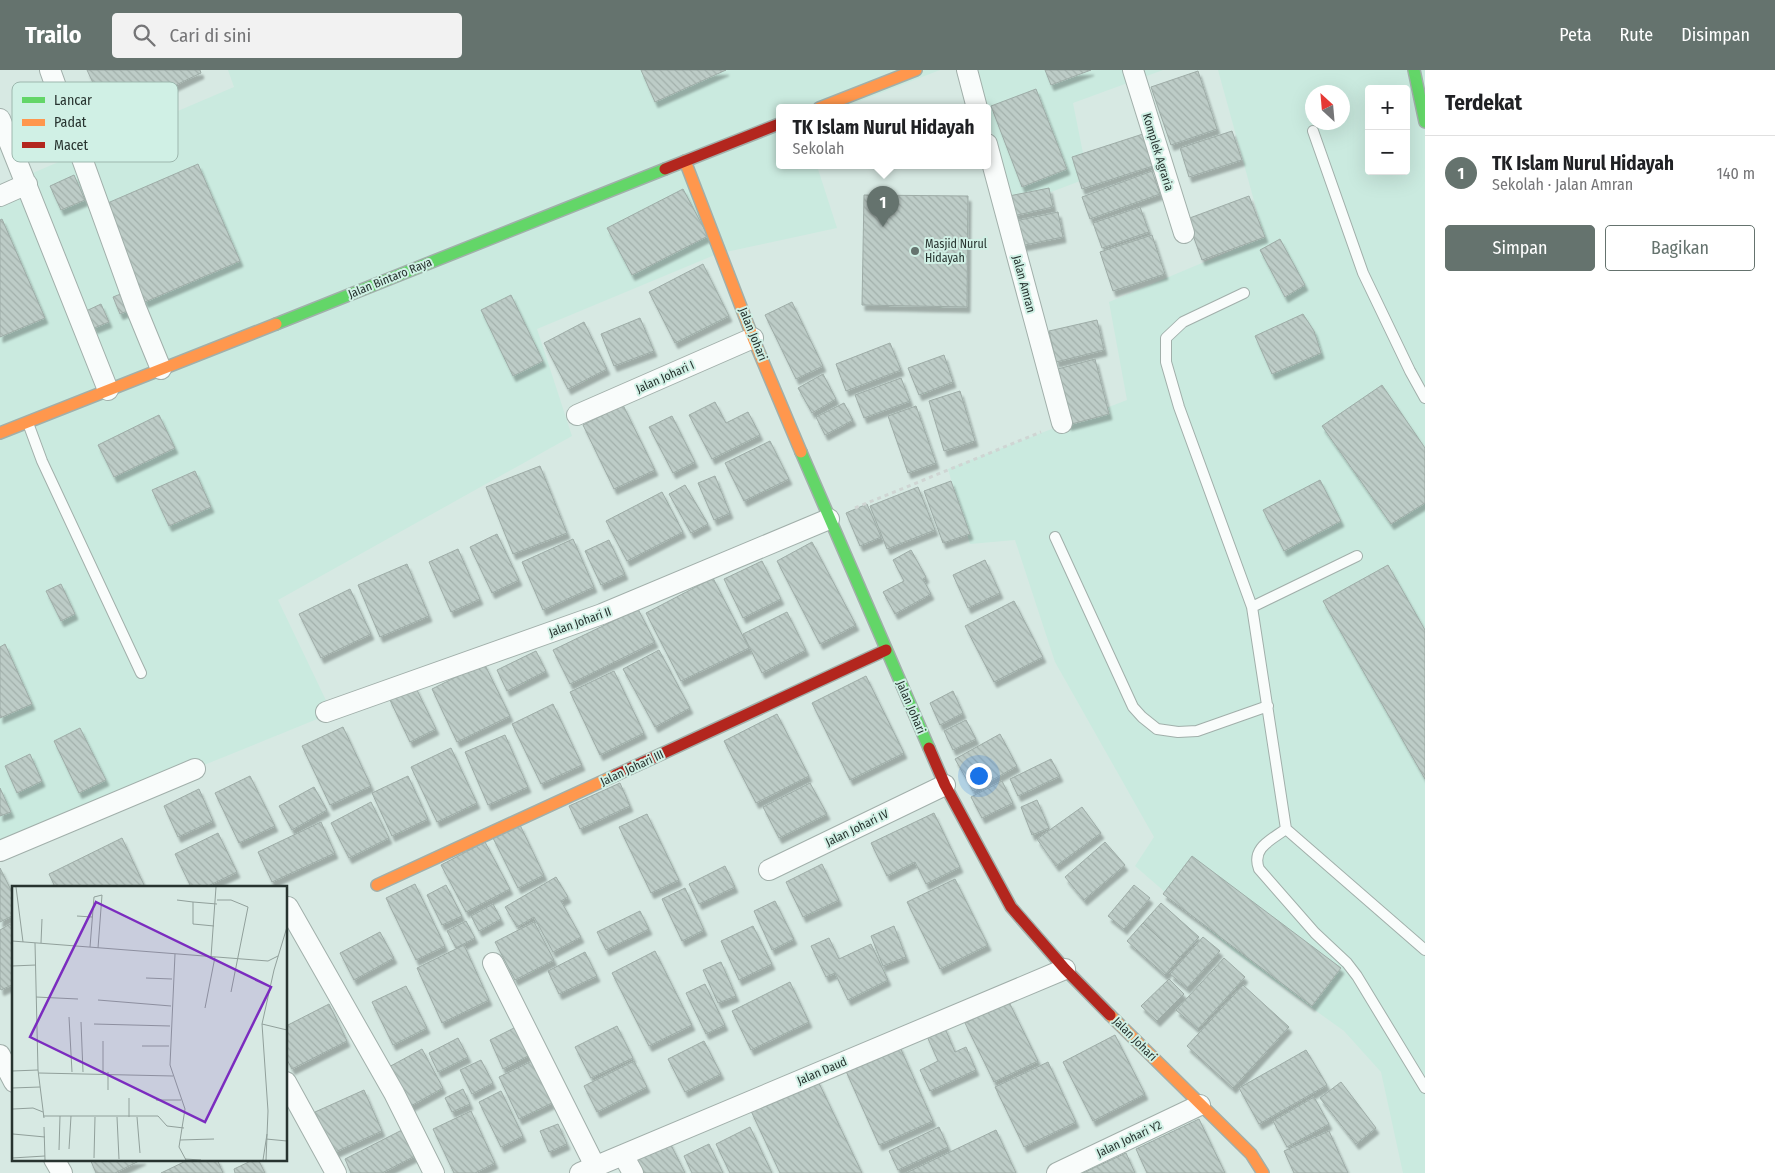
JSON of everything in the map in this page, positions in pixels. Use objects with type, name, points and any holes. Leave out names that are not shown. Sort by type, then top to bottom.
[{"type":"street","points":[[50,70],[54,82]]},
{"type":"street","points":[[829,104],[916,70]]},
{"type":"street","points":[[967,70],[976,104]]},
{"type":"street","name":"Komplek Agraria","points":[[1133,70],[1184,233]]},
{"type":"street","points":[[1414,70],[1425,122]]},
{"type":"street","points":[[0,119],[12,148]]},
{"type":"street","name":"Jalan Bintaro Raya","points":[[0,433],[776,125]]},
{"type":"street","name":"Jalan Amran","points":[[991,159],[1062,423]]},
{"type":"street","name":"Jalan Johari","points":[[685,161],[753,338],[886,650],[945,785],[1011,907],[1065,969],[1251,1154],[1263,1173]]},
{"type":"street","points":[[18,162],[108,390]]},
{"type":"street","points":[[83,162],[136,308],[161,369]]},
{"type":"street","points":[[0,196],[27,184]]},
{"type":"street","name":"Jalan Johari I","points":[[577,415],[753,338]]},
{"type":"street","name":"Jalan Johari II","points":[[326,712],[602,614],[829,519]]},
{"type":"street","name":"Jalan Johari III","points":[[377,885],[886,650]]},
{"type":"street","points":[[0,851],[195,769]]},
{"type":"street","name":"Jalan Johari IV","points":[[770,870],[945,785]]},
{"type":"street","points":[[288,907],[394,1093],[434,1173]]},
{"type":"street","points":[[493,963],[588,1169]]},
{"type":"street","name":"Jalan Daud","points":[[588,1169],[1065,969]]},
{"type":"street","points":[[0,1055],[12,1078]]},
{"type":"street","points":[[288,1086],[336,1173]]},
{"type":"street","name":"Jalan Johari Y2","points":[[1057,1173],[1200,1105]]},
{"type":"street","points":[[623,1155],[632,1173]]},
{"type":"street","points":[[55,1160],[62,1173]]},
{"type":"lane","points":[[1313,131],[1363,273],[1425,398]]},
{"type":"lane","points":[[1244,293],[1183,322],[1166,338],[1166,362],[1179,407],[1252,607],[1286,828],[1425,950]]},
{"type":"lane","points":[[28,422],[42,461],[141,673]]},
{"type":"lane","points":[[1055,537],[1133,707],[1156,729],[1178,732],[1197,731],[1268,706]]},
{"type":"lane","points":[[1252,607],[1357,556]]},
{"type":"lane","points":[[1286,828],[1257,853],[1256,862],[1259,869],[1315,933],[1357,976],[1425,1088]]},
{"type":"path","points":[[829,519],[1062,423]]},
{"type":"shaded area","points":[[228,70],[940,70],[852,104],[776,104],[776,169],[818,169],[837,228],[717,254],[537,329],[572,436],[278,600],[332,713],[0,848],[0,187],[58,162],[178,162],[178,111],[234,87]]},
{"type":"shaded area","points":[[973,70],[1163,70],[1073,103],[1088,178],[1014,206],[991,128],[991,104],[984,104]]},
{"type":"shaded area","points":[[1218,70],[1425,70],[1425,1173],[1403,1173],[1381,1072],[1344,1031],[1233,951],[1135,866],[1154,837],[1055,662],[1015,540],[970,544],[948,469],[1127,400],[1109,302],[1264,237]]},
{"type":"building","points":[[87,70],[200,70],[201,73],[178,84],[178,82],[93,82]]},
{"type":"building","points":[[641,70],[726,70],[655,102]]},
{"type":"building","points":[[1045,70],[1091,70],[1051,85]]},
{"type":"building","points":[[1198,71],[1217,129],[1171,145],[1151,87]]},
{"type":"building","points":[[1036,89],[1067,169],[1022,187],[991,106]]},
{"type":"building","points":[[1232,131],[1242,160],[1189,177],[1180,148]]},
{"type":"building","points":[[1146,133],[1156,165],[1082,189],[1072,157]]},
{"type":"building","points":[[198,164],[240,261],[145,302],[103,205]]},
{"type":"building","points":[[1152,171],[1160,194],[1090,219],[1082,197]]},
{"type":"building","points":[[74,175],[85,200],[61,210],[50,186]]},
{"type":"building","points":[[1049,188],[1053,207],[1013,216],[1009,196]]},
{"type":"building","points":[[683,189],[708,236],[632,275],[607,228]]},
{"type":"building","name":"Masjid Nurul Hidayah","points":[[864,195],[968,196],[967,307],[862,305]]},
{"type":"building","points":[[1249,196],[1265,237],[1202,260],[1187,219]]},
{"type":"building","points":[[1140,207],[1149,232],[1102,248],[1093,223]]},
{"type":"building","points":[[1058,212],[1063,237],[1020,246],[1015,221]]},
{"type":"building","points":[[2,219],[45,318],[0,337],[0,220]]},
{"type":"building","points":[[1152,235],[1165,274],[1113,291],[1100,252]]},
{"type":"building","points":[[1280,239],[1305,285],[1285,297],[1260,250]]},
{"type":"building","points":[[703,264],[729,316],[675,343],[649,292]]},
{"type":"building","points":[[128,291],[135,308],[120,314],[113,297]]},
{"type":"building","points":[[511,295],[543,361],[513,376],[481,310]]},
{"type":"building","points":[[792,302],[823,366],[796,379],[765,315]]},
{"type":"building","points":[[101,304],[109,322],[94,328],[86,311]]},
{"type":"building","points":[[1303,314],[1314,331],[1321,353],[1272,374],[1255,336]]},
{"type":"building","points":[[640,318],[654,351],[614,366],[601,334]]},
{"type":"building","points":[[1097,320],[1104,350],[1056,362],[1049,331]]},
{"type":"building","points":[[584,322],[607,369],[568,389],[544,343]]},
{"type":"building","points":[[890,343],[901,370],[846,391],[836,364]]},
{"type":"building","points":[[944,355],[953,382],[919,395],[908,368]]},
{"type":"building","points":[[1095,359],[1109,414],[1068,425],[1054,370]]},
{"type":"building","points":[[823,374],[836,399],[812,413],[798,388]]},
{"type":"building","points":[[901,378],[910,401],[864,418],[855,395]]},
{"type":"building","points":[[1382,385],[1425,448],[1425,503],[1391,524],[1322,426]]},
{"type":"building","points":[[960,391],[975,441],[944,451],[929,401]]},
{"type":"building","points":[[715,402],[726,423],[748,412],[760,435],[712,459],[689,415]]},
{"type":"building","points":[[844,403],[853,420],[825,435],[816,417]]},
{"type":"building","points":[[623,405],[655,470],[614,489],[583,425]]},
{"type":"building","points":[[916,406],[936,463],[908,473],[888,416]]},
{"type":"building","points":[[159,415],[175,448],[114,477],[98,445]]},
{"type":"building","points":[[672,416],[695,462],[673,473],[649,427]]},
{"type":"building","points":[[770,441],[789,479],[744,501],[725,463]]},
{"type":"building","points":[[540,466],[567,533],[513,554],[486,487]]},
{"type":"building","points":[[195,471],[211,507],[169,526],[152,490]]},
{"type":"building","points":[[715,476],[730,513],[714,520],[698,483]]},
{"type":"building","points":[[1320,480],[1341,521],[1284,551],[1263,510]]},
{"type":"building","points":[[951,481],[970,534],[943,543],[924,491]]},
{"type":"building","points":[[685,485],[708,524],[691,533],[669,494]]},
{"type":"building","points":[[918,487],[935,530],[887,549],[870,506]]},
{"type":"building","points":[[662,492],[683,532],[627,561],[606,521]]},
{"type":"building","points":[[867,504],[881,537],[860,546],[846,513]]},
{"type":"building","points":[[497,534],[519,580],[492,593],[470,547]]},
{"type":"building","points":[[573,539],[594,587],[543,610],[522,562]]},
{"type":"building","points":[[609,540],[625,574],[601,585],[585,551]]},
{"type":"building","points":[[812,542],[856,625],[820,644],[777,561]]},
{"type":"building","points":[[458,549],[480,599],[451,612],[429,562]]},
{"type":"building","points":[[911,550],[926,577],[923,579],[931,594],[895,614],[883,592],[904,581],[893,560]]},
{"type":"building","points":[[985,560],[1000,593],[968,608],[953,575]]},
{"type":"building","points":[[762,561],[781,599],[743,618],[724,579]]},
{"type":"building","points":[[407,564],[429,616],[380,637],[358,585]]},
{"type":"building","points":[[1388,565],[1425,630],[1425,779],[1323,601]]},
{"type":"building","points":[[713,578],[749,648],[681,681],[646,613]]},
{"type":"building","points":[[61,584],[75,614],[61,621],[46,591]]},
{"type":"building","points":[[350,589],[371,634],[321,658],[299,614]]},
{"type":"building","points":[[1014,601],[1043,657],[994,682],[965,626]]},
{"type":"building","points":[[638,609],[655,642],[570,684],[553,650]]},
{"type":"building","points":[[787,612],[806,650],[762,673],[743,634]]},
{"type":"building","points":[[5,644],[32,704],[0,718],[0,647]]},
{"type":"building","points":[[659,650],[690,708],[655,727],[623,669]]},
{"type":"building","points":[[536,651],[546,671],[507,691],[497,670]]},
{"type":"building","points":[[484,663],[510,716],[457,742],[432,689]]},
{"type":"building","points":[[614,671],[644,733],[600,755],[570,692]]},
{"type":"building","points":[[866,676],[904,753],[850,780],[812,703]]},
{"type":"building","points":[[415,686],[436,729],[410,742],[389,698]]},
{"type":"building","points":[[953,691],[963,713],[940,725],[930,703]]},
{"type":"building","points":[[553,704],[582,765],[541,784],[512,724]]},
{"type":"building","points":[[777,714],[809,776],[756,803],[724,741]]},
{"type":"building","points":[[966,720],[976,739],[953,750],[944,731]]},
{"type":"building","points":[[343,727],[371,786],[330,805],[302,746]]},
{"type":"building","points":[[80,728],[106,780],[79,793],[54,741]]},
{"type":"building","points":[[1000,734],[1017,766],[973,791],[955,759]]},
{"type":"building","points":[[505,735],[528,787],[488,805],[465,752]]},
{"type":"building","points":[[451,748],[477,803],[437,822],[411,767]]},
{"type":"building","points":[[30,754],[42,781],[17,793],[5,766]]},
{"type":"building","points":[[1051,759],[1060,776],[1018,796],[1010,779]]},
{"type":"building","points":[[250,776],[275,826],[239,843],[215,793]]},
{"type":"building","points":[[408,776],[428,819],[392,836],[372,793]]},
{"type":"building","points":[[1002,781],[1013,803],[982,818],[971,797]]},
{"type":"building","points":[[620,783],[630,806],[580,829],[569,806]]},
{"type":"building","points":[[810,783],[827,814],[779,838],[763,807]]},
{"type":"building","points":[[314,787],[327,810],[292,830],[279,806]]},
{"type":"building","points":[[0,788],[11,812],[0,816]]},
{"type":"building","points":[[199,789],[213,821],[178,837],[164,806]]},
{"type":"building","points":[[1037,800],[1049,828],[1032,835],[1021,807]]},
{"type":"building","points":[[371,802],[389,838],[349,858],[331,823]]},
{"type":"building","points":[[1082,807],[1101,833],[1056,866],[1037,839]]},
{"type":"building","points":[[934,813],[960,867],[926,884],[915,862],[887,876],[871,843]]},
{"type":"building","points":[[647,814],[679,880],[651,893],[619,827]]},
{"type":"building","points":[[321,822],[335,853],[272,882],[258,852]]},
{"type":"building","points":[[520,825],[544,875],[518,888],[493,838]]},
{"type":"building","points":[[218,833],[237,872],[208,886],[191,886],[175,854]]},
{"type":"building","points":[[122,838],[145,886],[55,886],[49,874]]},
{"type":"building","points":[[485,842],[510,889],[466,912],[441,865]]},
{"type":"building","points":[[1105,842],[1125,865],[1084,900],[1065,877]]},
{"type":"building","points":[[1192,856],[1341,968],[1312,1006],[1163,894]]},
{"type":"building","points":[[822,864],[839,900],[803,917],[786,882]]},
{"type":"building","points":[[725,866],[735,887],[699,904],[689,884]]},
{"type":"building","points":[[0,868],[12,892],[12,916],[0,922]]},
{"type":"building","points":[[556,877],[568,897],[561,901],[581,937],[553,952],[534,917],[517,927],[505,907]]},
{"type":"building","points":[[955,879],[988,945],[940,969],[907,902]]},
{"type":"building","points":[[415,884],[445,946],[416,960],[386,898]]},
{"type":"building","points":[[446,885],[462,916],[442,925],[427,895]]},
{"type":"building","points":[[1134,885],[1150,898],[1124,929],[1108,916]]},
{"type":"building","points":[[685,888],[704,930],[682,941],[662,899]]},
{"type":"building","points":[[775,901],[794,939],[772,950],[754,911]]},
{"type":"building","points":[[1161,903],[1199,937],[1180,957],[1143,923]]},
{"type":"building","points":[[493,904],[501,919],[479,931],[471,916]]},
{"type":"building","points":[[640,911],[649,929],[606,950],[597,932]]},
{"type":"building","points":[[466,921],[475,938],[456,948],[447,931]]},
{"type":"building","points":[[534,922],[554,960],[515,980],[495,942]]},
{"type":"building","points":[[1143,923],[1180,957],[1165,975],[1127,941]]},
{"type":"building","points":[[10,924],[12,928],[12,985],[1,990],[0,988],[0,930]]},
{"type":"building","points":[[753,926],[772,964],[739,980],[721,941]]},
{"type":"building","points":[[894,926],[906,957],[883,966],[871,936]]},
{"type":"building","points":[[380,932],[394,958],[354,980],[340,953]]},
{"type":"building","points":[[1203,937],[1220,951],[1187,988],[1170,974]]},
{"type":"building","points":[[829,938],[839,959],[871,944],[888,980],[848,1000],[835,973],[826,977],[811,946]]},
{"type":"building","points":[[464,945],[489,1000],[442,1023],[417,968]]},
{"type":"building","points":[[655,951],[692,1025],[649,1046],[612,973]]},
{"type":"building","points":[[585,952],[597,976],[559,994],[548,971]]},
{"type":"building","points":[[1224,958],[1245,977],[1198,1029],[1176,1010]]},
{"type":"building","points":[[721,962],[736,996],[718,1003],[703,970]]},
{"type":"building","points":[[1169,979],[1184,994],[1157,1021],[1141,1006]]},
{"type":"building","points":[[790,982],[809,1022],[751,1050],[732,1011]]},
{"type":"building","points":[[705,984],[725,1025],[706,1034],[686,993]]},
{"type":"building","points":[[1243,985],[1289,1027],[1233,1088],[1187,1046]]},
{"type":"building","points":[[406,986],[427,1028],[393,1045],[372,1002]]},
{"type":"building","points":[[1009,1002],[1038,1061],[994,1082],[965,1023]]},
{"type":"building","points":[[329,1004],[347,1041],[292,1069],[288,1062],[288,1025]]},
{"type":"building","points":[[617,1026],[633,1058],[591,1078],[575,1047]]},
{"type":"building","points":[[944,1026],[955,1052],[966,1047],[976,1070],[930,1091],[920,1070],[938,1061],[926,1034]]},
{"type":"building","points":[[516,1027],[530,1055],[503,1069],[490,1040]]},
{"type":"building","points":[[1115,1035],[1145,1094],[1093,1121],[1063,1062]]},
{"type":"building","points":[[458,1038],[468,1057],[438,1072],[429,1053]]},
{"type":"building","points":[[704,1041],[721,1074],[685,1092],[668,1059]]},
{"type":"building","points":[[899,1045],[933,1121],[879,1145],[845,1069]]},
{"type":"building","points":[[422,1049],[443,1088],[409,1107],[387,1068]]},
{"type":"building","points":[[1306,1050],[1327,1085],[1259,1124],[1239,1088]]},
{"type":"building","points":[[481,1060],[493,1083],[472,1094],[460,1070]]},
{"type":"building","points":[[532,1061],[552,1103],[519,1119],[499,1077]]},
{"type":"building","points":[[634,1061],[647,1087],[597,1112],[584,1086]]},
{"type":"building","points":[[1048,1062],[1076,1122],[1024,1147],[995,1087]]},
{"type":"building","points":[[817,1079],[862,1173],[780,1173],[751,1111]]},
{"type":"building","points":[[1341,1082],[1376,1128],[1356,1144],[1320,1098]]},
{"type":"building","points":[[463,1089],[470,1104],[452,1112],[445,1098]]},
{"type":"building","points":[[364,1090],[382,1131],[333,1153],[315,1112]]},
{"type":"building","points":[[501,1091],[523,1136],[501,1147],[479,1102]]},
{"type":"building","points":[[1314,1097],[1329,1124],[1287,1147],[1273,1121]]},
{"type":"building","points":[[471,1111],[495,1163],[475,1173],[454,1173],[433,1129]]},
{"type":"building","points":[[1199,1119],[1225,1173],[1147,1173],[1136,1149]]},
{"type":"building","points":[[558,1124],[567,1144],[549,1152],[540,1131]]},
{"type":"building","points":[[750,1127],[772,1173],[730,1173],[716,1144]]},
{"type":"building","points":[[939,1127],[948,1147],[898,1170],[889,1151]]},
{"type":"building","points":[[402,1130],[415,1156],[382,1173],[351,1173],[345,1159]]},
{"type":"building","points":[[996,1130],[1016,1173],[906,1173]]},
{"type":"building","points":[[1329,1131],[1348,1173],[1294,1173],[1284,1151]]},
{"type":"building","points":[[669,1141],[685,1173],[641,1173],[634,1159]]},
{"type":"building","points":[[709,1144],[723,1173],[692,1173],[684,1156]]},
{"type":"building","points":[[1126,1153],[1135,1173],[1083,1173]]},
{"type":"building","points":[[90,1160],[141,1160],[115,1173],[96,1173]]},
{"type":"building","points":[[188,1160],[217,1160],[223,1173],[161,1173]]},
{"type":"building","points":[[253,1160],[258,1160],[265,1173],[235,1173],[234,1169]]},
{"type":"traffic: fast","points":[[1414,70],[1425,122]]},
{"type":"traffic: fast","points":[[276,324],[665,169]]},
{"type":"traffic: fast","points":[[801,452],[929,748]]},
{"type":"traffic: slow","points":[[829,104],[916,70]]},
{"type":"traffic: slow","points":[[685,161],[753,338],[801,452]]},
{"type":"traffic: slow","points":[[0,433],[276,324]]},
{"type":"traffic: slow","points":[[377,885],[616,775]]},
{"type":"traffic: slow","points":[[1110,1015],[1251,1154],[1263,1173]]},
{"type":"traffic: jam","points":[[665,169],[776,125]]},
{"type":"traffic: jam","points":[[616,775],[886,650]]},
{"type":"traffic: jam","points":[[929,748],[945,785],[1011,907],[1065,969],[1110,1015]]},
{"type":"place","name":"TK Islam Nurul Hidayah","points":[[883,227]]},
{"type":"place","name":"Masjid Nurul Hidayah","points":[[915,251]]}]
